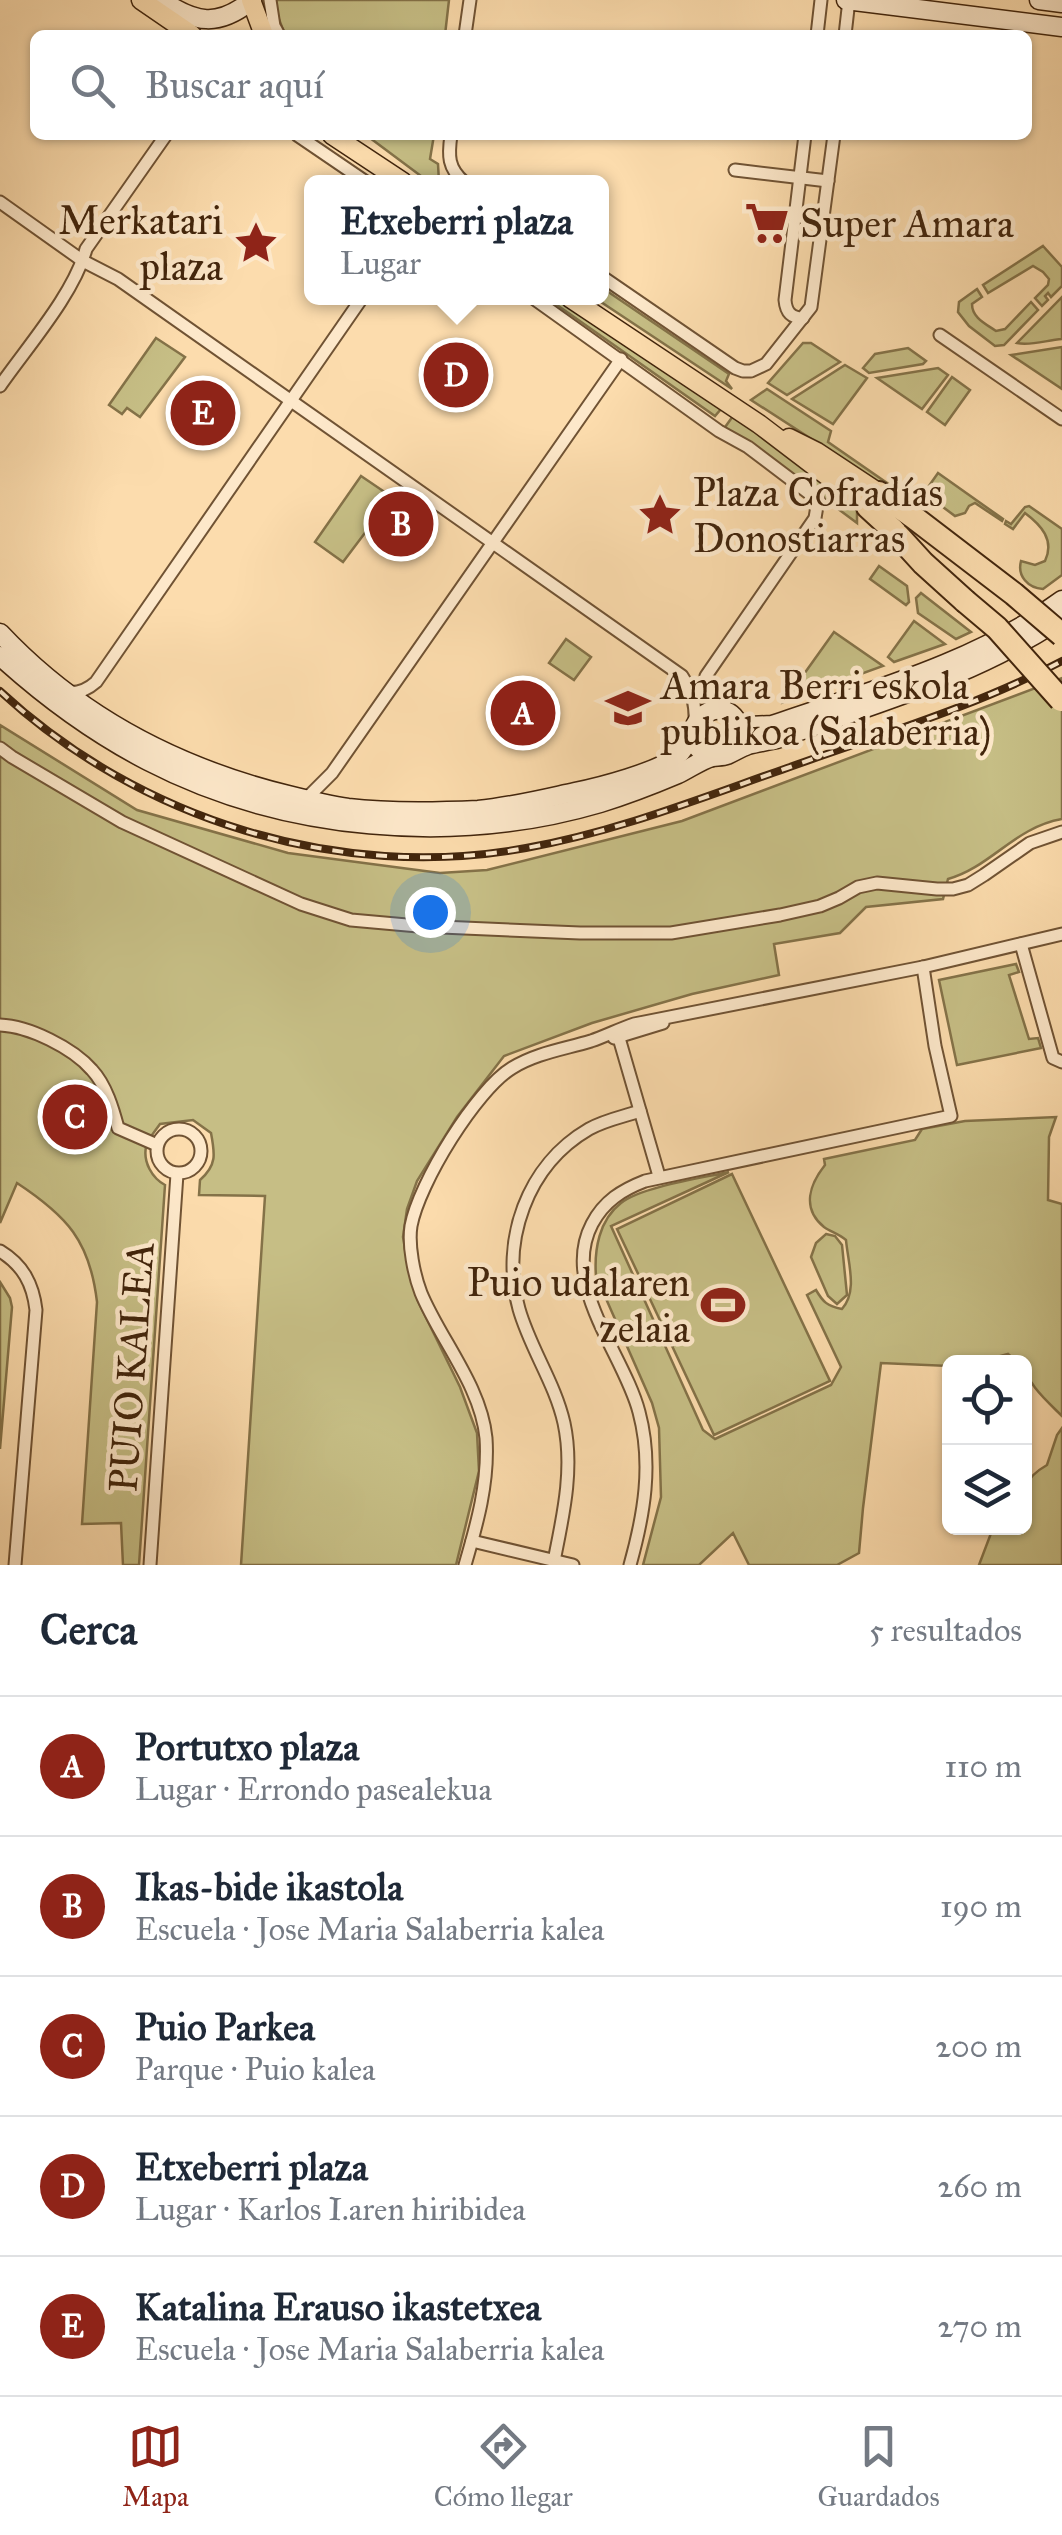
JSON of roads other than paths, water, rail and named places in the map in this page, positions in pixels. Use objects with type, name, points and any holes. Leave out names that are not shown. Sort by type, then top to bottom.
[{"type":"highway","points":[[873,500],[982,569],[1062,635]]},
{"type":"highway","points":[[873,500],[892,529],[923,563],[997,628],[1062,701]]},
{"type":"main road","points":[[142,0],[185,30]]},
{"type":"main road","points":[[161,0],[187,16],[205,20],[231,15],[251,0],[262,30]]},
{"type":"main road","points":[[848,0],[1062,27]]},
{"type":"main road","points":[[1039,0],[1062,3]]},
{"type":"main road","points":[[339,140],[392,175]]},
{"type":"main road","points":[[353,140],[393,175]]},
{"type":"main road","points":[[580,305],[873,500]]},
{"type":"main road","points":[[0,633],[62,691],[95,714],[204,770],[343,807],[480,810],[596,787],[667,763],[679,755],[708,711],[722,710],[739,724],[772,726],[940,666],[998,640],[1062,600]]},
{"type":"main road","points":[[0,656],[74,717],[150,762],[193,781],[250,801],[349,822],[472,825],[550,815],[652,786],[749,745],[946,680],[1006,652],[1062,618]]},
{"type":"main road","points":[[722,756],[740,740],[739,724]]},
{"type":"main road","points":[[694,729],[698,748],[722,756]]},
{"type":"street","points":[[270,0],[276,30]]},
{"type":"street","points":[[466,30],[470,0]]},
{"type":"street","points":[[818,30],[821,0]]},
{"type":"street","points":[[845,30],[848,0]]},
{"type":"street","points":[[0,386],[70,287],[81,269],[86,249],[162,140]]},
{"type":"street","points":[[304,140],[356,175]]},
{"type":"street","points":[[452,140],[450,162],[458,175]]},
{"type":"street","points":[[803,318],[790,314],[784,300],[805,140]]},
{"type":"street","points":[[609,281],[735,368],[751,370],[766,364],[812,308],[833,140]]},
{"type":"street","points":[[735,170],[828,181]]},
{"type":"street","points":[[0,202],[82,261],[118,279],[682,676],[693,692],[694,729]]},
{"type":"street","points":[[62,691],[75,694],[96,682],[357,305]]},
{"type":"street","points":[[542,305],[818,500],[815,518],[706,676],[708,692],[722,710]]},
{"type":"street","points":[[940,335],[1062,419]]},
{"type":"street","points":[[306,799],[332,773],[621,359]]},
{"type":"street","points":[[682,676],[706,676]]},
{"type":"street","points":[[95,714],[96,682]]},
{"type":"street","points":[[0,748],[122,822],[301,904],[351,920],[401,924],[580,933],[670,933],[820,906],[858,887],[878,883],[954,889],[984,876],[1030,843],[1062,832]]},
{"type":"street","points":[[332,773],[330,792],[343,807]]},
{"type":"street","points":[[465,1565],[482,1499],[486,1436],[463,1372],[420,1292],[411,1228],[431,1172],[490,1086],[524,1061],[634,1024],[923,967],[1062,934]]},
{"type":"street","points":[[1021,944],[1054,1058],[1062,1062]]},
{"type":"street","points":[[630,1565],[642,1522],[647,1470],[644,1440],[639,1409],[590,1299],[583,1274],[587,1234],[612,1198],[659,1176],[951,1116],[923,967]]},
{"type":"street","points":[[595,1040],[618,1038],[677,1018]]},
{"type":"street","points":[[0,1025],[16,1025],[40,1034],[80,1059],[94,1071],[112,1106],[118,1128],[157,1145],[159,1162],[177,1174]]},
{"type":"street","points":[[618,1038],[659,1176]]},
{"type":"street","points":[[554,1561],[565,1502],[567,1445],[557,1401],[520,1311],[513,1256],[520,1215],[536,1180],[568,1144],[610,1119],[640,1112]]},
{"type":"street","name":"PUIO KALEA","points":[[150,1565],[177,1174],[191,1170],[201,1152],[197,1138],[187,1130],[176,1129],[162,1136],[157,1145]]},
{"type":"street","points":[[0,1251],[28,1278],[36,1310],[14,1565]]},
{"type":"street","points":[[472,1541],[573,1565]]},
{"type":"railway","points":[[0,691],[55,736],[115,775],[178,806],[245,831],[314,847],[384,856],[455,856],[560,841],[658,813],[892,732],[1062,661]]},
{"type":"place","name":"Super Amara","points":[[767,223]]},
{"type":"place","name":"Merkatari plaza","points":[[256,243]]},
{"type":"place","name":"Etxeberri plaza","points":[[456,375]]},
{"type":"place","name":"Katalina Erauso ikastetxea","points":[[203,413]]},
{"type":"place","name":"Plaza Cofradías Donostiarras","points":[[660,515]]},
{"type":"place","name":"Ikas-bide ikastola","points":[[401,524]]},
{"type":"place","name":"Amara Berri eskola publikoa (Salaberria)","points":[[628,708]]},
{"type":"place","name":"Portutxo plaza","points":[[523,713]]},
{"type":"place","name":"Puio Parkea","points":[[75,1117]]},
{"type":"place","name":"Puio udalaren zelaia","points":[[723,1305]]}]
